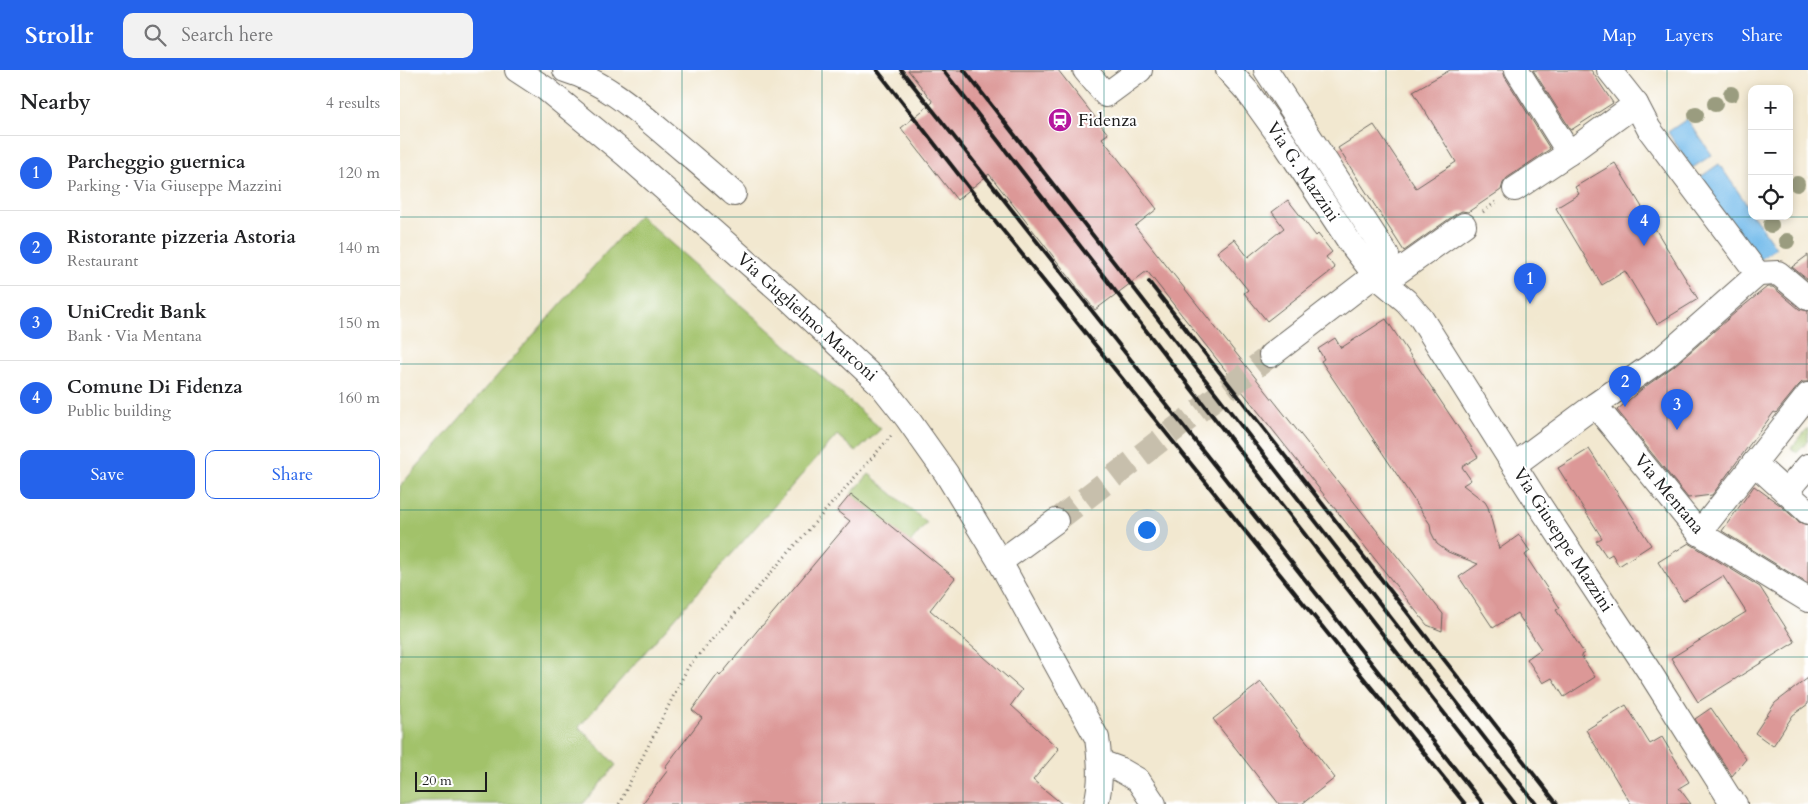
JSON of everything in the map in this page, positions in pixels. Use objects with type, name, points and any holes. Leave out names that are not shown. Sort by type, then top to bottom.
[{"type":"street","name":"Via Guglielmo Marconi","points":[[517,70],[546,89],[626,154],[788,298],[880,384],[907,418],[946,473],[1000,562],[1097,738],[1100,762],[1100,790],[1096,804]]},
{"type":"street","points":[[546,89],[563,70],[578,74],[612,91],[631,105],[734,194]]},
{"type":"street","points":[[1085,70],[1106,94],[1140,70]]},
{"type":"street","name":"Via G. Mazzini","points":[[1228,70],[1247,91],[1352,244],[1379,278]]},
{"type":"street","points":[[1266,70],[1387,255],[1379,278]]},
{"type":"street","points":[[1517,70],[1569,153]]},
{"type":"street","points":[[1609,70],[1636,104],[1649,129],[1758,274]]},
{"type":"street","points":[[1515,189],[1569,153],[1636,104]]},
{"type":"street","points":[[1271,355],[1379,278],[1464,225]]},
{"type":"street","points":[[1514,465],[1595,404],[1665,356],[1758,274],[1778,272],[1808,298]]},
{"type":"street","name":"Via Giuseppe Mazzini","points":[[1379,278],[1406,301],[1421,318],[1534,498],[1735,804]]},
{"type":"street","points":[[1699,533],[1808,396]]},
{"type":"street","name":"Via Mentana","points":[[1595,404],[1699,533],[1808,600]]},
{"type":"street","points":[[1754,463],[1808,512]]},
{"type":"street","points":[[1786,492],[1808,466]]},
{"type":"street","points":[[1000,562],[1056,521]]},
{"type":"street","points":[[1100,762],[1119,769],[1138,780],[1154,804]]},
{"type":"path","points":[[1464,225],[1515,189]]},
{"type":"path","points":[[619,804],[688,667],[907,418]]},
{"type":"green space","points":[[639,215],[881,429],[856,452],[837,435],[579,727],[616,765],[583,804],[400,804],[400,486]]},
{"type":"green space","points":[[1808,428],[1808,441],[1797,453],[1791,448]]},
{"type":"green space","points":[[869,474],[927,523],[910,543],[851,494]]},
{"type":"water","points":[[1687,119],[1712,155],[1692,168],[1668,132]]},
{"type":"water","points":[[1719,164],[1748,206],[1748,220],[1757,220],[1776,248],[1757,262],[1699,178]]},
{"type":"building","points":[[908,70],[1058,70],[1108,134],[1102,138],[1157,209],[1135,226],[1443,614],[1442,631],[1427,625],[1147,271],[1095,310],[989,174],[957,200],[901,128],[933,102]]},
{"type":"building","points":[[1450,70],[1503,70],[1505,77],[1550,149],[1507,178],[1501,190],[1468,212],[1462,211],[1456,214],[1404,251],[1338,148],[1374,125],[1416,188],[1456,162],[1413,91]]},
{"type":"building","points":[[1533,70],[1591,70],[1613,103],[1571,130]]},
{"type":"building","points":[[1615,163],[1698,299],[1657,324],[1625,271],[1602,285],[1556,208],[1579,194],[1575,187]]},
{"type":"building","points":[[1288,200],[1316,236],[1318,234],[1332,252],[1326,257],[1335,268],[1267,321],[1244,293],[1248,290],[1217,252],[1234,239],[1248,257],[1284,228],[1272,212]]},
{"type":"building","points":[[1808,255],[1808,280],[1792,267]]},
{"type":"building","points":[[1767,287],[1773,287],[1799,309],[1808,311],[1808,382],[1802,382],[1776,413],[1774,412],[1712,495],[1688,498],[1617,410],[1674,366]]},
{"type":"building","points":[[1386,319],[1478,457],[1462,467],[1471,480],[1463,485],[1485,502],[1488,507],[1499,549],[1519,535],[1530,551],[1525,555],[1560,608],[1556,610],[1584,653],[1581,655],[1595,677],[1564,697],[1552,678],[1543,683],[1527,659],[1541,649],[1517,613],[1493,628],[1459,577],[1478,564],[1448,552],[1437,544],[1431,532],[1430,524],[1321,361],[1324,359],[1318,349],[1335,338],[1341,348]]},
{"type":"building","points":[[1589,449],[1651,545],[1619,566],[1612,554],[1607,557],[1596,541],[1602,538],[1558,468]]},
{"type":"building","points":[[1754,486],[1799,522],[1808,525],[1808,584],[1722,531]]},
{"type":"building","points":[[851,494],[955,578],[930,610],[1022,690],[1011,705],[1059,749],[1033,780],[1062,804],[642,804],[668,770],[665,767],[702,718],[692,710],[718,674],[720,676],[850,521],[837,511]]},
{"type":"building","points":[[1689,543],[1760,587],[1795,642],[1698,702],[1671,658],[1746,612],[1723,576],[1683,601],[1658,562]]},
{"type":"building","points":[[1808,678],[1808,704],[1793,715],[1773,746],[1755,733],[1775,703]]},
{"type":"building","points":[[1261,682],[1335,778],[1302,804],[1279,804],[1213,719]]},
{"type":"building","points":[[1626,705],[1650,744],[1662,737],[1689,782],[1679,788],[1691,804],[1631,804],[1586,730]]},
{"type":"building","points":[[1711,708],[1746,759],[1732,776],[1695,719]]},
{"type":"tunnel","points":[[1056,521],[1271,355]]},
{"type":"railway","points":[[877,70],[984,207],[1465,804]]},
{"type":"railway","points":[[901,70],[1483,804]]},
{"type":"railway","points":[[943,70],[1515,804]]},
{"type":"railway","points":[[964,70],[1536,804]]},
{"type":"railway","points":[[1149,282],[1557,804]]},
{"type":"place","name":"Fidenza","points":[[1060,120]]},
{"type":"place","name":"Comune Di Fidenza","points":[[1644,246]]},
{"type":"place","name":"Parcheggio guernica","points":[[1530,304]]},
{"type":"place","name":"Ristorante pizzeria Astoria","points":[[1625,407]]},
{"type":"place","name":"UniCredit Bank","points":[[1677,430]]}]
